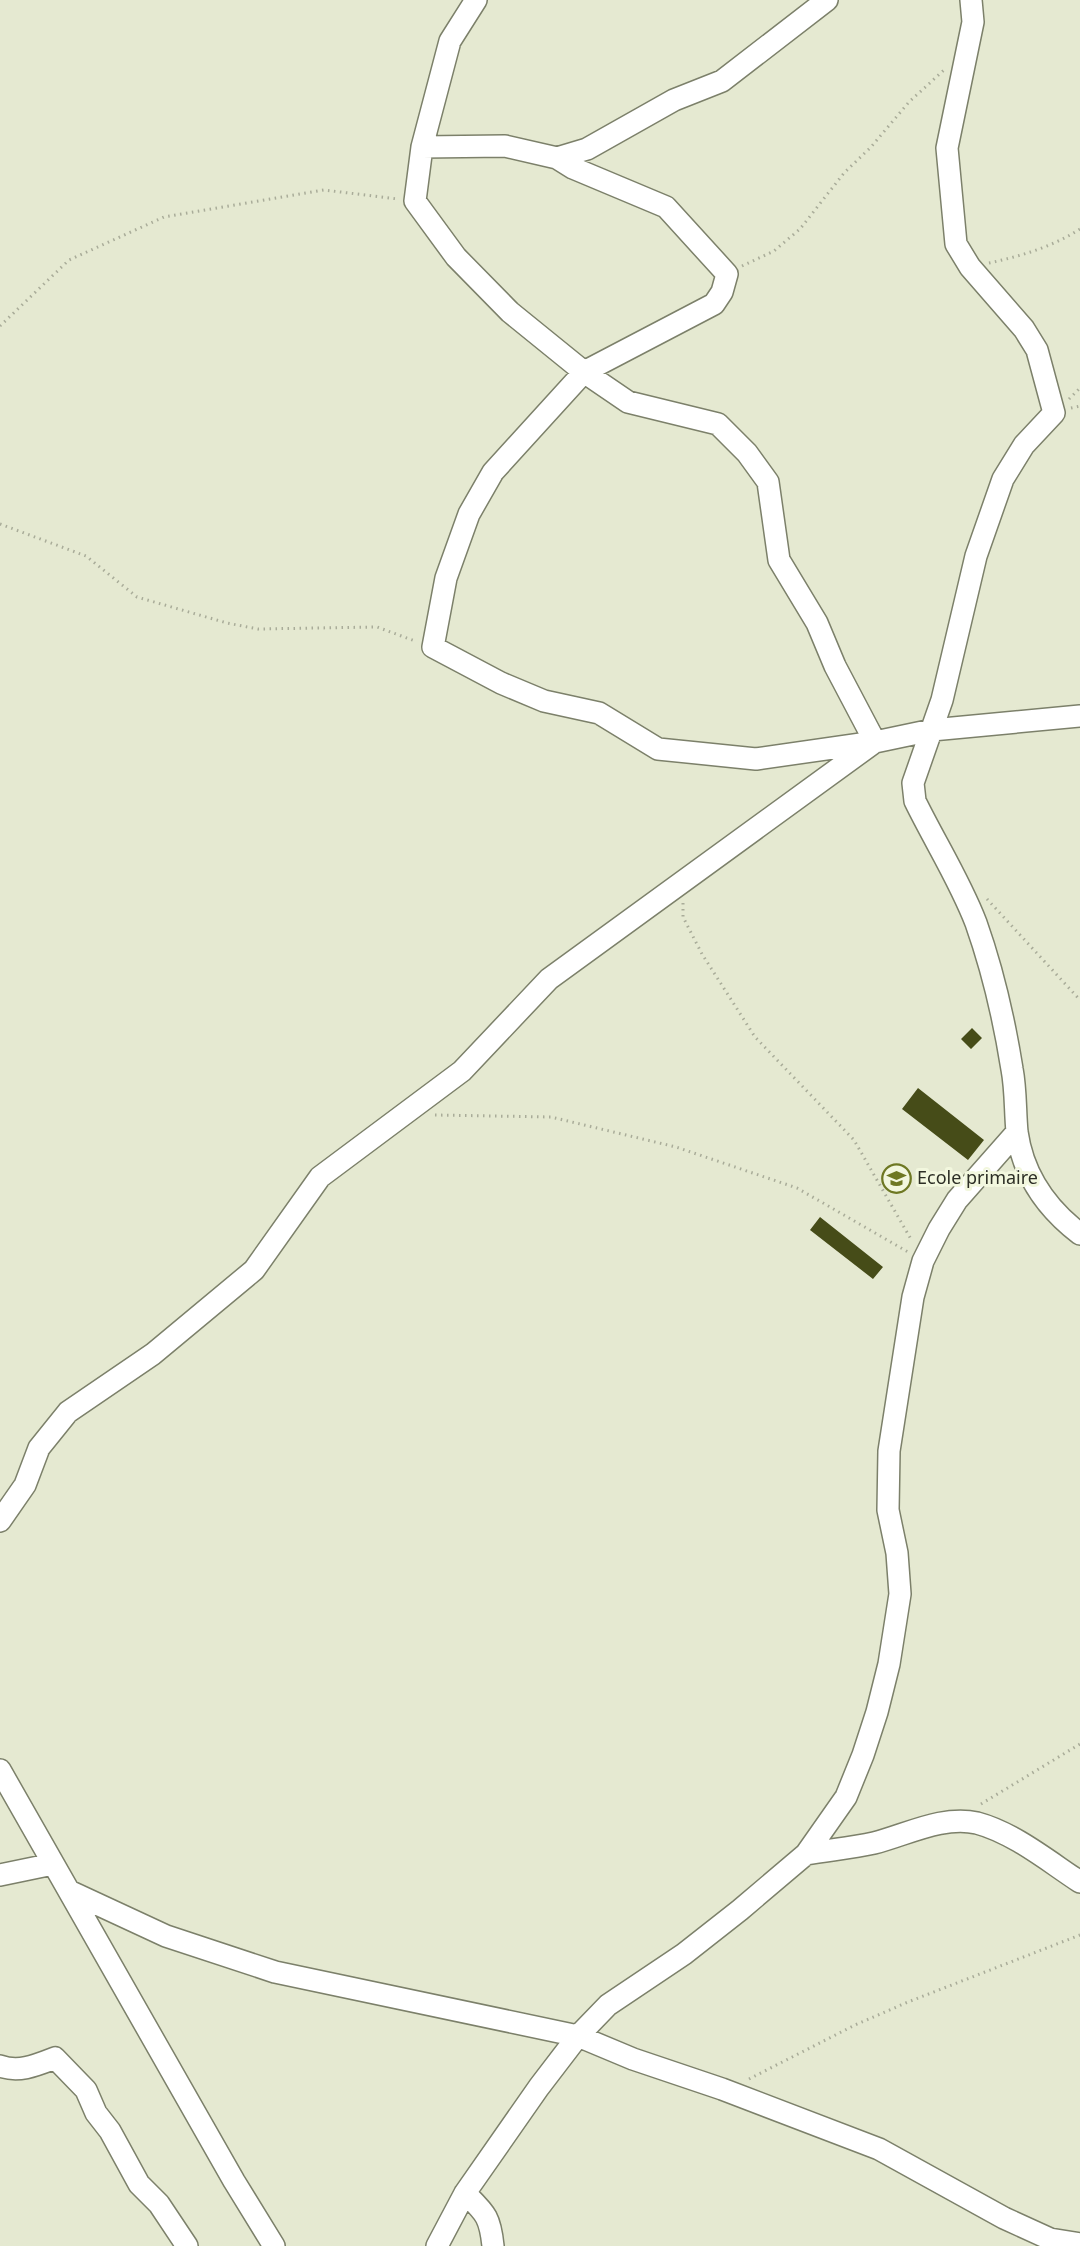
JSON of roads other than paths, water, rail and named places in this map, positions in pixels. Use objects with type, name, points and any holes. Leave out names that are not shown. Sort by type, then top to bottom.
[{"type":"street","points":[[476,0],[450,41],[422,147],[415,201],[456,257],[510,312],[584,372],[628,402],[718,424],[747,453],[768,482],[779,560],[817,623],[835,666],[875,742]]},
{"type":"street","points":[[557,158],[587,149],[674,100],[722,81],[827,0]]},
{"type":"street","points":[[971,0],[973,22],[947,148],[956,244],[970,267],[1024,329],[1036,350],[1054,413],[1024,445],[1004,479],[976,556],[942,700],[913,783],[915,801],[975,922],[1002,1008],[1014,1082],[1017,1132],[1023,1163],[1035,1187],[1062,1220],[1080,1234]]},
{"type":"street","points":[[422,147],[505,146],[557,158],[573,168],[666,207],[727,274],[722,292],[714,303],[584,372],[493,472],[469,514],[446,578],[433,647],[501,683],[544,701],[600,713],[658,750],[756,759],[875,742],[932,730],[1080,716]]},
{"type":"street","points":[[0,1521],[25,1485],[39,1448],[68,1412],[153,1354],[254,1270],[320,1177],[462,1071],[549,979],[875,742]]},
{"type":"street","points":[[437,2246],[465,2193],[539,2087],[578,2036],[608,2005],[684,1953],[740,1910],[806,1854],[846,1797],[867,1744],[889,1664],[900,1594],[897,1553],[888,1510],[889,1451],[913,1297],[923,1261],[957,1200],[1017,1132]]},
{"type":"street","points":[[0,1770],[234,2181],[274,2246]]},
{"type":"street","points":[[806,1854],[873,1843],[917,1829],[952,1822],[974,1822],[997,1829],[1080,1882]]},
{"type":"street","points":[[0,1875],[53,1864]]},
{"type":"street","points":[[69,1891],[166,1936],[275,1972],[578,2036],[633,2059],[722,2089],[879,2149],[1046,2242],[1080,2244]]},
{"type":"street","points":[[0,2066],[9,2069],[25,2068],[55,2058],[86,2090],[96,2113],[110,2131],[139,2184],[159,2204],[187,2246]]},
{"type":"street","points":[[465,2193],[487,2215],[493,2246]]},
{"type":"place","name":"Ecole primaire","points":[[896,1178]]}]
